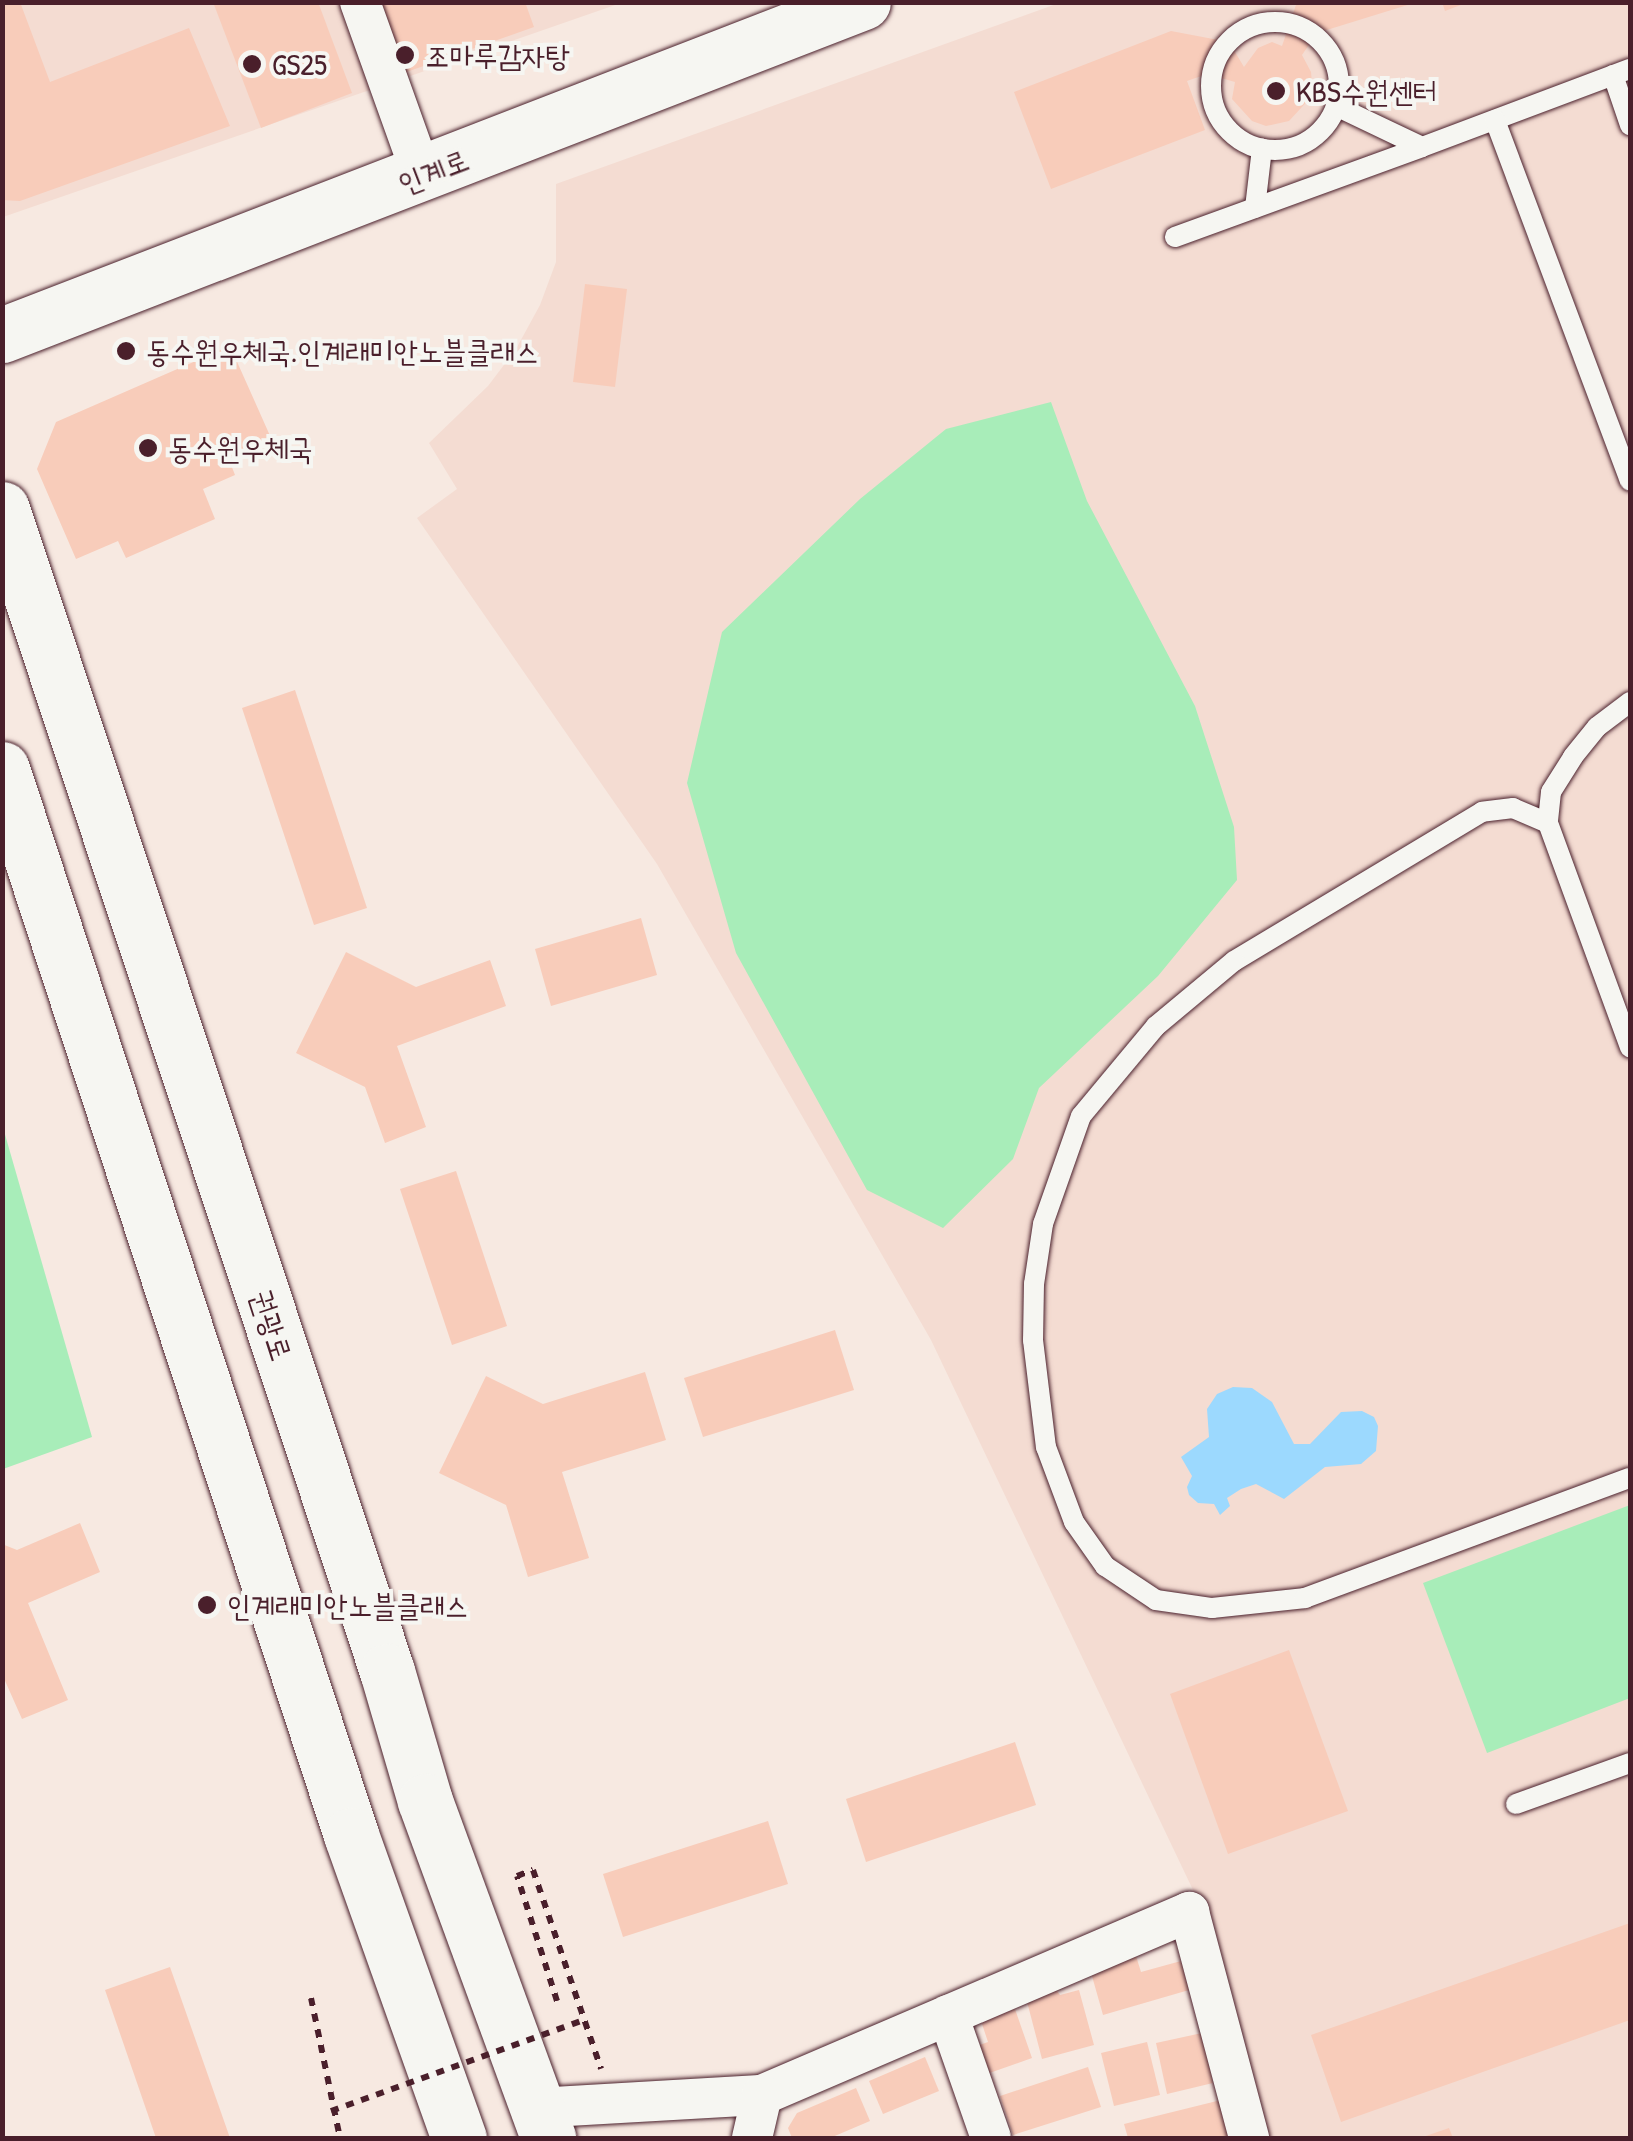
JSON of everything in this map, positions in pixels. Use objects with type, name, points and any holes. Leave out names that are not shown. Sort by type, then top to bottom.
[{"type":"street","points":[[360,2],[422,175]]},
{"type":"street","name":"인계로","points":[[2,336],[863,2]]},
{"type":"street","name":"권광로","points":[[2,509],[387,1671],[425,1802],[542,2123]]},
{"type":"street","points":[[2,769],[345,1816],[459,2138]]},
{"type":"street","points":[[542,2123],[762,2095],[1188,1912],[1249,2138]]},
{"type":"street","points":[[948,2015],[991,2138]]},
{"type":"street","points":[[752,2138],[762,2095]]},
{"type":"lane","points":[[1256,2],[1263,24]]},
{"type":"lane","points":[[1263,24],[1292,24],[1311,32],[1326,46],[1340,84],[1336,106],[1326,125],[1310,140],[1290,148],[1262,148],[1230,132],[1217,113],[1212,92],[1220,53],[1234,37],[1263,24]]},
{"type":"lane","points":[[1175,236],[1622,72],[1630,124]]},
{"type":"lane","points":[[1336,106],[1422,148]]},
{"type":"lane","points":[[1495,120],[1630,482]]},
{"type":"lane","points":[[1254,208],[1262,148]]},
{"type":"lane","points":[[1630,702],[1597,727],[1573,757],[1552,792],[1548,823],[1630,1047]]},
{"type":"lane","points":[[1548,823],[1513,808],[1482,812],[1234,961],[1143,1041],[1081,1116],[1043,1224],[1034,1284],[1034,1340],[1044,1429],[1074,1522],[1106,1566],[1156,1600],[1212,1608],[1305,1598],[1630,1478]]},
{"type":"lane","points":[[1516,1804],[1630,1762]]},
{"type":"path","points":[[557,2002],[516,1876],[533,1870],[603,2076]]},
{"type":"path","points":[[311,1998],[331,2112],[340,2138]]},
{"type":"path","points":[[331,2112],[584,2020]]},
{"type":"shaded area","points":[[3,2],[621,3],[3,217]]},
{"type":"shaded area","name":"KBS수원센터","points":[[1059,3],[1630,3],[1630,2138],[1264,2138],[1193,1890],[931,1340],[657,864],[417,518],[457,489],[429,443],[488,386],[516,349],[540,305],[556,262],[556,184]]},
{"type":"green space","points":[[1051,402],[1087,501],[1195,706],[1234,827],[1237,880],[1158,976],[1039,1088],[1013,1159],[943,1228],[867,1190],[736,953],[687,783],[722,632],[860,499],[946,429]]},
{"type":"green space","points":[[2,1124],[92,1437],[3,1469],[2,1469]]},
{"type":"green space","points":[[1630,1505],[1630,1698],[1487,1753],[1423,1583]]},
{"type":"water","points":[[1233,1387],[1252,1388],[1272,1402],[1294,1444],[1310,1444],[1341,1412],[1362,1411],[1374,1417],[1378,1426],[1376,1451],[1361,1464],[1325,1467],[1284,1499],[1256,1484],[1241,1489],[1227,1498],[1230,1506],[1220,1515],[1214,1504],[1198,1503],[1189,1495],[1187,1487],[1192,1476],[1181,1457],[1209,1437],[1207,1409],[1217,1394]]},
{"type":"building","points":[[2,2],[20,2],[50,82],[189,28],[230,126],[20,201],[2,200]]},
{"type":"building","points":[[213,2],[318,2],[352,93],[261,128]]},
{"type":"building","points":[[373,2],[525,2],[534,27],[398,75]]},
{"type":"building","points":[[1297,2],[1414,3],[1317,33],[1302,55],[1311,72],[1313,95],[1289,121],[1266,126],[1252,121],[1232,99],[1235,82],[1207,74],[1187,81],[1205,130],[1051,189],[1014,92],[1171,31],[1229,42],[1244,67],[1258,48],[1272,42],[1282,46]]},
{"type":"building","points":[[1442,2],[1466,2],[1466,3],[1445,11]]},
{"type":"building","points":[[585,284],[627,289],[615,387],[573,382]]},
{"type":"building","name":"동수원우체국","points":[[230,346],[271,438],[228,457],[235,475],[203,489],[215,519],[126,558],[118,541],[76,559],[37,469],[56,422]]},
{"type":"building","points":[[295,690],[367,908],[314,925],[242,708]]},
{"type":"building","points":[[641,918],[657,975],[551,1006],[535,949]]},
{"type":"building","points":[[346,952],[416,987],[490,960],[506,1006],[397,1046],[426,1127],[385,1143],[365,1087],[296,1053]]},
{"type":"building","points":[[456,1171],[507,1326],[452,1345],[400,1189]]},
{"type":"building","points":[[835,1330],[854,1390],[703,1437],[684,1378]]},
{"type":"building","points":[[645,1372],[666,1440],[562,1472],[589,1558],[528,1577],[506,1505],[439,1473],[486,1376],[543,1404]]},
{"type":"building","points":[[80,1523],[100,1572],[28,1603],[68,1700],[22,1719],[2,1674],[2,1544],[17,1550]]},
{"type":"building","points":[[1289,1650],[1348,1811],[1228,1854],[1170,1694]]},
{"type":"building","points":[[1015,1742],[1036,1805],[866,1862],[846,1799]]},
{"type":"building","points":[[768,1821],[788,1884],[623,1937],[603,1874]]},
{"type":"building","points":[[1630,1923],[1630,2020],[1341,2122],[1311,2035]]},
{"type":"building","points":[[1136,1956],[1141,1972],[1181,1961],[1189,1990],[1103,2015],[1090,1969]]},
{"type":"building","points":[[170,1967],[230,2138],[156,2138],[105,1990]]},
{"type":"building","points":[[1054,1987],[1060,1995],[1079,1990],[1094,2045],[1042,2059],[1025,1994]]},
{"type":"building","points":[[1015,2009],[1032,2058],[981,2076],[971,2048],[988,2042],[981,2021]]},
{"type":"building","points":[[1202,2033],[1213,2083],[1167,2094],[1156,2043]]},
{"type":"building","points":[[1147,2042],[1160,2095],[1114,2106],[1101,2053]]},
{"type":"building","points":[[925,2057],[939,2091],[883,2114],[869,2081]]},
{"type":"building","points":[[1088,2067],[1101,2107],[1013,2135],[1000,2096]]},
{"type":"building","points":[[856,2088],[870,2121],[830,2138],[792,2138],[788,2128],[797,2113]]},
{"type":"building","points":[[1221,2100],[1230,2138],[1128,2138],[1124,2124]]},
{"type":"building","points":[[1449,2128],[1453,2138],[1420,2138]]},
{"type":"place","name":"조마루감자탕","points":[[405,55]]},
{"type":"place","name":"GS25","points":[[252,64]]},
{"type":"place","name":"KBS수원센터","points":[[1276,91]]},
{"type":"place","name":"동수원우체국.인계래미안노블클래스","points":[[126,351]]},
{"type":"place","name":"동수원우체국","points":[[148,448]]},
{"type":"place","name":"인계래미안노블클래스","points":[[207,1605]]}]
